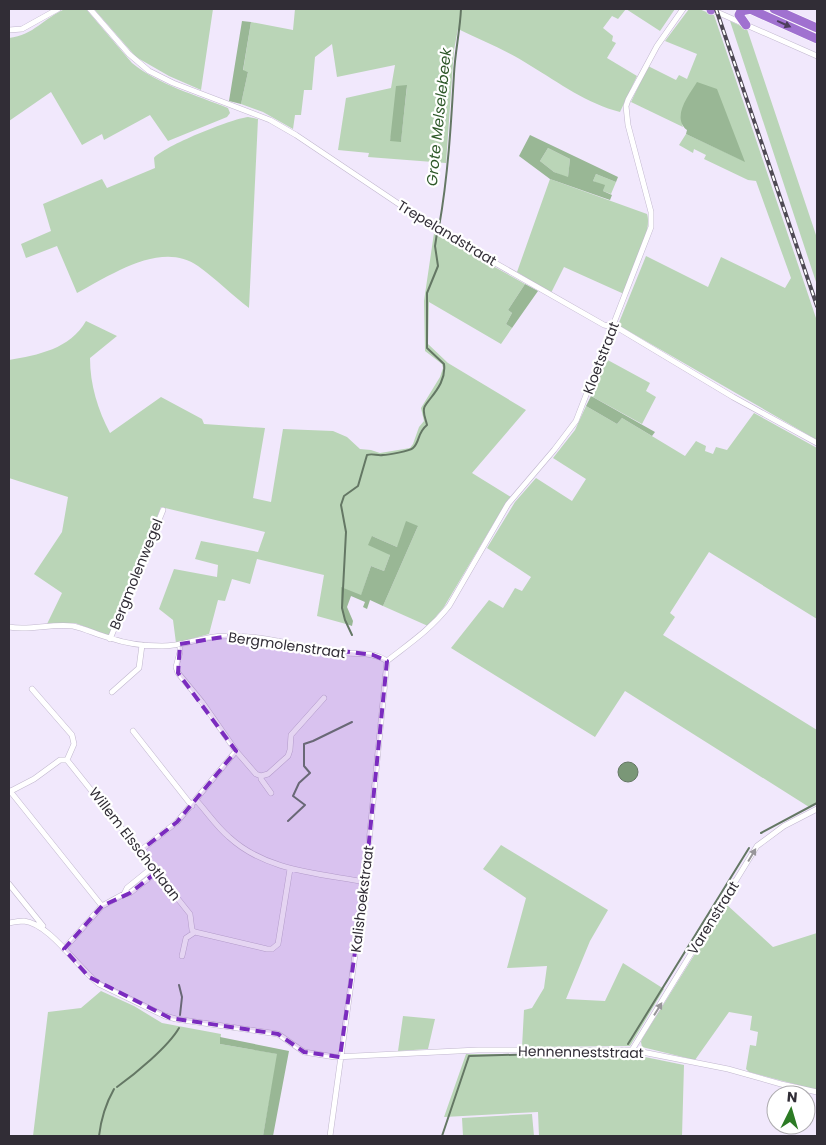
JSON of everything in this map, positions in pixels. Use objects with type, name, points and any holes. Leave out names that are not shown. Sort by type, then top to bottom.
[{"type":"highway","points":[[746,25],[739,15],[741,11],[751,9],[817,39]]},
{"type":"highway","points":[[774,9],[817,28]]},
{"type":"street","points":[[9,30],[22,29],[58,9]]},
{"type":"street","name":"Trepelandstraat","points":[[90,9],[129,54],[149,71],[270,120],[296,135],[439,231],[604,325],[618,328],[733,397],[817,443]]},
{"type":"street","name":"Kloetstraat","points":[[387,662],[410,645],[439,619],[449,606],[508,504],[576,421],[649,234],[652,220],[647,194],[628,125],[626,106],[657,46],[682,9]]},
{"type":"street","points":[[710,9],[817,56]]},
{"type":"street","name":"Bergmolenwegel","points":[[110,638],[162,510]]},
{"type":"street","name":"Bergmolenstraat","points":[[9,627],[27,629],[75,627],[110,638],[142,645],[163,646],[208,637],[229,636],[284,642],[339,653],[373,655],[379,656],[387,662]]},
{"type":"street","points":[[180,644],[176,667],[178,673],[202,702],[236,751],[256,774],[261,776],[268,774],[288,756],[291,735],[324,698]]},
{"type":"street","points":[[112,692],[139,668],[142,645]]},
{"type":"street","name":"Kalishoekstraat","points":[[330,1136],[365,882],[387,662]]},
{"type":"street","points":[[32,689],[74,738],[74,744],[67,760],[60,760],[34,779],[10,791],[102,906]]},
{"type":"street","points":[[133,731],[192,806]]},
{"type":"street","points":[[140,851],[177,822],[236,751]]},
{"type":"street","name":"Willem Elsschotlaan","points":[[67,760],[190,914],[192,930],[195,932]]},
{"type":"street","points":[[261,776],[270,793]]},
{"type":"street","points":[[196,800],[227,836],[240,846],[277,866],[365,882]]},
{"type":"street","name":"Varenstraat","points":[[632,1050],[757,846],[784,826],[817,809]]},
{"type":"street","points":[[124,894],[127,888],[153,867]]},
{"type":"street","points":[[182,956],[186,938],[195,932],[272,949],[278,944],[290,868]]},
{"type":"street","points":[[64,949],[102,906],[124,894],[130,893],[157,872]]},
{"type":"street","name":"Hennenneststraat","points":[[9,884],[45,929],[89,977],[99,984],[170,1018],[278,1034],[307,1053],[340,1057],[478,1050],[632,1050],[728,1070],[817,1092]]},
{"type":"street","points":[[24,921],[28,917],[28,906]]},
{"type":"street","points":[[9,923],[24,921],[45,929]]},
{"type":"highlighted area","points":[[229,636],[373,655],[387,661],[365,882],[340,1057],[304,1052],[278,1034],[170,1018],[89,977],[64,949],[102,906],[130,893],[157,872],[140,851],[177,822],[236,751],[178,673],[180,644]]},
{"type":"shaded area","points":[[65,9],[86,9],[132,63],[143,71],[178,89],[228,108],[230,113],[227,117],[168,141],[150,115],[104,140],[102,134],[82,145],[51,92],[9,121],[9,38],[32,30]]},
{"type":"shaded area","points":[[94,9],[213,9],[201,90],[169,76],[136,57]]},
{"type":"shaded area","points":[[295,9],[626,9],[618,19],[612,16],[603,28],[613,36],[612,41],[616,43],[607,58],[637,76],[620,112],[585,98],[495,46],[458,29],[454,50],[446,163],[368,157],[369,153],[338,150],[346,98],[391,88],[395,65],[337,77],[332,44],[315,57],[312,90],[304,90],[301,115],[295,115],[293,129],[263,112],[241,104],[248,72],[243,71],[251,22],[293,30]],"holes":[[[407,86],[401,141],[390,140]]]},
{"type":"shaded area","points":[[626,9],[675,9],[660,31]]},
{"type":"shaded area","points":[[689,9],[699,9],[714,15],[817,321],[817,440],[618,325],[646,256],[708,287],[721,257],[785,288],[791,278],[756,181],[748,180],[704,159],[706,155],[694,149],[693,153],[679,145],[686,134],[744,161],[682,124],[683,127],[631,102],[648,66],[676,80],[679,75],[687,79],[697,54],[665,41]]},
{"type":"shaded area","points":[[242,21],[251,22],[243,70],[248,72],[241,104],[229,101]]},
{"type":"shaded area","points":[[730,21],[747,29],[817,238],[817,285]]},
{"type":"shaded area","points":[[697,82],[717,89],[745,162],[686,134],[687,130],[683,125],[681,113],[686,99]]},
{"type":"shaded area","points":[[407,85],[401,142],[390,141],[396,86]]},
{"type":"shaded area","points":[[248,117],[258,119],[249,308],[198,266],[184,259],[168,257],[136,263],[77,293],[57,246],[26,258],[21,244],[51,231],[43,204],[102,179],[107,188],[155,168],[154,158],[160,153],[184,140],[213,128]]},
{"type":"shaded area","points":[[530,135],[618,177],[616,182],[596,174],[593,181],[605,185],[603,191],[612,195],[610,200],[550,179],[519,156]],"holes":[[[548,148],[570,159],[568,177],[554,172],[540,161]]]},
{"type":"shaded area","points":[[548,148],[570,159],[568,178],[554,172],[540,161]]},
{"type":"shaded area","points":[[596,174],[616,182],[611,194],[603,191],[604,186],[593,181]]},
{"type":"shaded area","points":[[550,179],[647,214],[648,222],[644,242],[624,294],[564,267],[551,293],[517,272]]},
{"type":"shaded area","points":[[434,233],[525,284],[508,310],[512,313],[506,324],[512,328],[501,344],[429,302],[428,344],[448,363],[526,410],[472,473],[511,497],[444,607],[428,626],[383,606],[418,526],[397,547],[372,536],[390,555],[384,571],[371,566],[361,596],[342,588],[341,607],[346,624],[317,616],[324,575],[257,559],[250,584],[232,579],[225,601],[218,600],[209,634],[176,643],[173,620],[159,609],[174,569],[217,577],[218,565],[195,559],[201,541],[258,552],[265,532],[161,507],[110,636],[75,623],[47,624],[62,593],[34,574],[62,532],[68,497],[9,478],[9,360],[42,353],[62,344],[79,331],[86,321],[117,336],[90,358],[91,378],[96,397],[110,433],[161,397],[202,419],[204,424],[265,428],[253,498],[271,502],[283,429],[333,431],[347,437],[360,449],[380,453],[410,448],[413,444],[419,427],[424,421],[421,408],[440,377],[443,368],[442,364],[425,351],[424,301]]},
{"type":"shaded area","points":[[525,284],[538,291],[512,328],[506,324],[512,313],[508,310]]},
{"type":"shaded area","points":[[604,358],[650,383],[646,391],[656,397],[642,424],[591,396]]},
{"type":"shaded area","points":[[591,396],[655,432],[652,436],[622,418],[617,424],[586,406]]},
{"type":"shaded area","points":[[586,406],[617,424],[622,418],[685,456],[696,441],[706,446],[705,451],[713,454],[716,447],[727,450],[754,413],[817,448],[817,619],[709,552],[670,613],[675,617],[663,635],[817,730],[817,802],[809,807],[625,691],[595,737],[451,648],[489,600],[503,608],[515,588],[522,591],[531,577],[487,548],[515,502],[536,478],[572,501],[586,479],[553,458],[575,430]]},
{"type":"shaded area","points":[[406,521],[418,526],[383,606],[370,600],[367,609],[363,607],[365,602],[351,596],[347,607],[353,621],[352,626],[346,624],[341,607],[341,587],[361,595],[371,566],[384,571],[390,555],[368,545],[372,536],[397,547]]},
{"type":"shaded area","points":[[628,762],[635,765],[638,772],[635,779],[628,782],[621,779],[618,772],[621,765]]},
{"type":"shaded area","points":[[501,845],[608,910],[590,941],[566,999],[605,1001],[623,963],[664,989],[630,1046],[522,1047],[524,1010],[532,1008],[544,988],[547,966],[507,968],[526,898],[483,869]]},
{"type":"shaded area","points":[[726,904],[773,947],[817,933],[817,1090],[816,1085],[798,1085],[749,1072],[746,1069],[750,1045],[756,1046],[758,1032],[750,1030],[752,1016],[729,1012],[695,1060],[642,1047],[642,1039]]},
{"type":"shaded area","points":[[101,991],[134,1006],[162,1023],[221,1034],[220,1044],[278,1054],[263,1136],[33,1136],[48,1012],[81,1008]]},
{"type":"shaded area","points":[[403,1016],[435,1019],[428,1049],[398,1051]]},
{"type":"shaded area","points":[[220,1037],[289,1051],[273,1136],[263,1136],[277,1054],[220,1044]]},
{"type":"shaded area","points":[[466,1054],[613,1054],[645,1057],[684,1065],[682,1136],[539,1136],[538,1112],[444,1117]]},
{"type":"shaded area","points":[[532,1114],[534,1136],[463,1136],[462,1118]]},
{"type":"waterway","name":"Grote Melselebeek","points":[[439,227],[447,170],[461,9]]},
{"type":"waterway","name":"Grote Melselebeek","points":[[352,635],[342,608],[346,532],[341,505],[344,496],[358,486],[367,455],[404,452],[411,449],[415,446],[427,425],[424,408],[441,383],[444,374],[444,364],[427,348],[427,293],[438,266],[435,246],[437,233]]},
{"type":"waterway","name":"Grote Melselebeek","points":[[288,821],[305,805],[293,796],[299,783],[310,773],[304,766],[304,744],[352,722]]},
{"type":"waterway","points":[[761,833],[817,803]]},
{"type":"waterway","points":[[628,1044],[749,848]]},
{"type":"waterway","points":[[179,985],[182,997],[180,1015]]},
{"type":"waterway","points":[[117,1087],[159,1052],[179,1028]]},
{"type":"waterway","points":[[442,1136],[469,1056],[627,1053]]},
{"type":"waterway","points":[[99,1136],[104,1112],[114,1089]]},
{"type":"railway","points":[[716,9],[817,306]]}]
